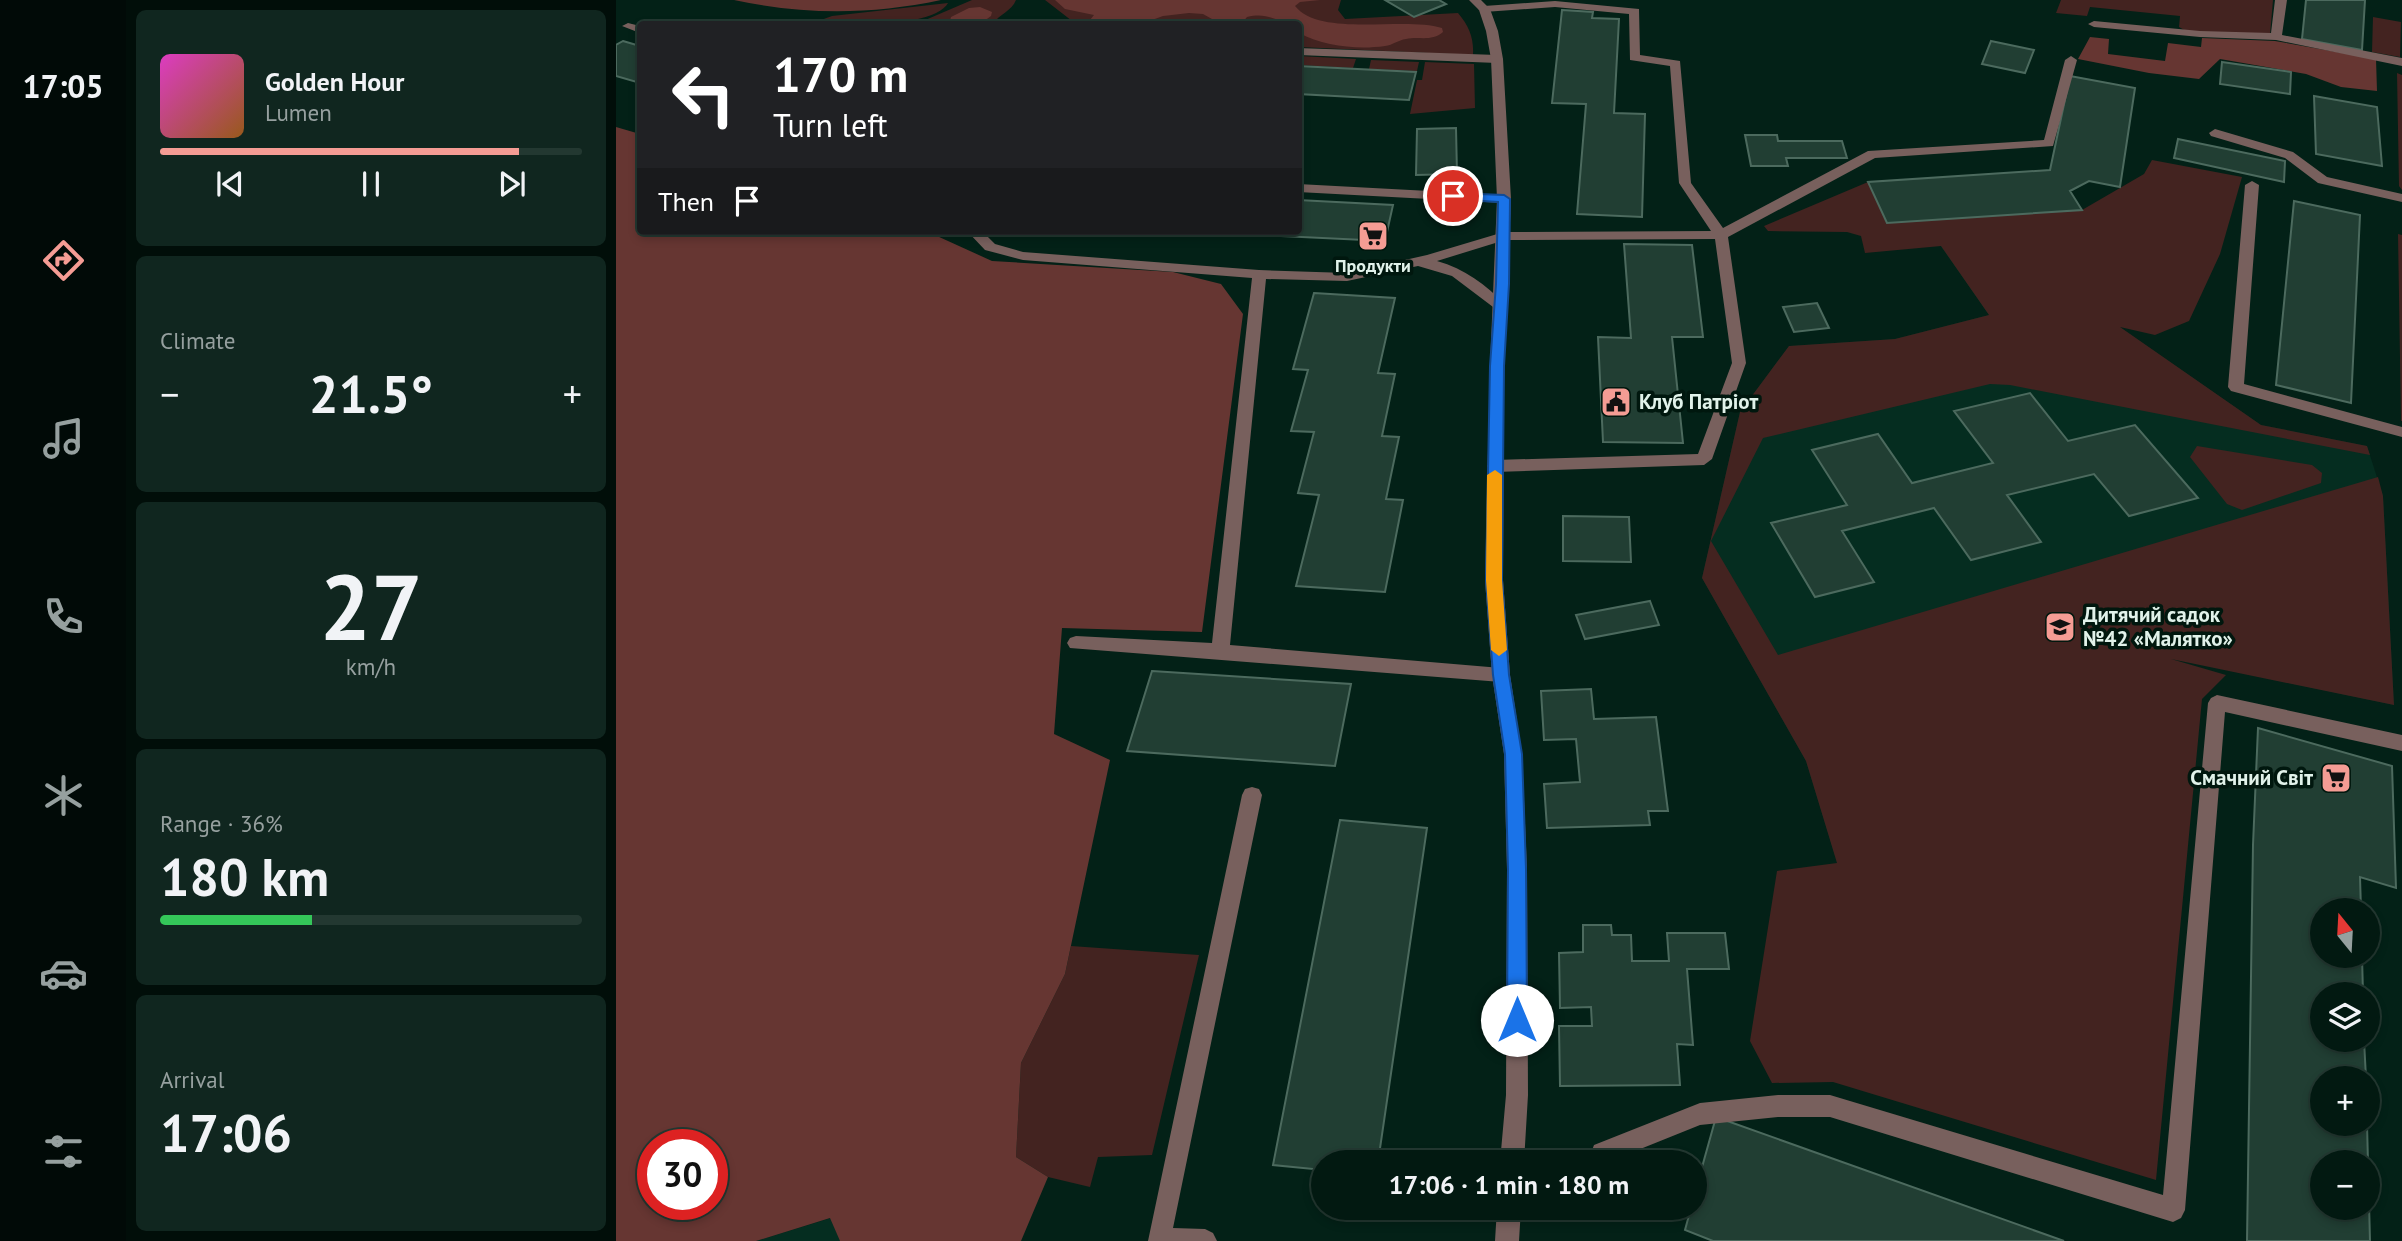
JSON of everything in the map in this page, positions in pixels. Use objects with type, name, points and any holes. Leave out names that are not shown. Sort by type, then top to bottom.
[{"type":"street","points":[[2276,37],[2281,0]]},
{"type":"street","points":[[1495,466],[1704,459],[1738,363],[1721,235],[1685,183],[1676,63],[1634,58],[1635,11],[1555,4],[1480,5],[1492,31],[1497,59],[1504,199],[1502,309],[1497,366],[1495,466],[1494,580],[1501,675],[1513,754],[1517,869],[1517,1095],[1513,1150]]},
{"type":"street","points":[[2094,24],[2200,34],[2276,37],[2402,62]]},
{"type":"street","points":[[628,26],[637,29]]},
{"type":"street","points":[[1302,51],[1497,59]]},
{"type":"street","points":[[978,235],[990,247],[1023,256],[1259,274],[1347,277],[1460,251],[1504,236],[1721,235],[1872,154],[2049,143],[2071,60]]},
{"type":"street","points":[[2215,133],[2289,155],[2323,180],[2402,198]]},
{"type":"street","points":[[2252,185],[2236,387],[2402,432]]},
{"type":"street","points":[[1302,188],[1504,199]]},
{"type":"street","points":[[1414,263],[1439,265],[1456,271],[1481,287],[1502,309]]},
{"type":"street","points":[[1220,651],[1259,274]]},
{"type":"street","points":[[1076,643],[1220,651],[1501,675]]},
{"type":"street","points":[[1610,1150],[1700,1114],[1778,1106],[1830,1105],[2174,1210],[2217,703],[2402,743]]},
{"type":"street","points":[[1205,1241],[1159,1238],[1252,795]]},
{"type":"street","points":[[1507,1241],[1508,1220]]},
{"type":"shaded area","points":[[734,0],[941,0],[863,11],[812,11]]},
{"type":"shaded area","points":[[972,0],[1016,0],[996,21],[923,21]]},
{"type":"shaded area","points":[[1045,0],[1341,0],[1338,10],[1345,19],[1458,13],[1470,32],[1473,55],[1302,47],[1302,21],[1072,21]]},
{"type":"shaded area","points":[[1055,0],[1320,0],[1300,2],[1295,6],[1307,16],[1324,21],[1343,24],[1426,25],[1442,28],[1443,32],[1430,38],[1406,39],[1385,46],[1352,47],[1330,44],[1302,34],[1302,21],[1281,21],[1255,16],[1247,17],[1244,21],[1216,21],[1203,14],[1189,13],[1163,16],[1149,21],[1092,21],[1094,15],[1065,9]]},
{"type":"shaded area","points":[[2061,0],[2273,0],[2270,35],[2186,31],[2179,27],[2180,16],[2090,7],[2087,16],[2056,13]]},
{"type":"shaded area","points":[[948,3],[940,11],[909,21],[821,20],[832,16]]},
{"type":"shaded area","points":[[980,7],[992,12],[991,16],[984,21],[950,21],[951,17],[969,8]]},
{"type":"shaded area","points":[[2373,17],[2401,22],[2400,57],[2372,52]]},
{"type":"shaded area","points":[[2090,37],[2109,39],[2108,54],[2165,61],[2168,43],[2201,47],[2202,38],[2275,41],[2376,59],[2377,91],[2341,87],[2306,74],[2220,59],[2199,79],[2149,73],[2078,59]]},
{"type":"shaded area","points":[[1302,56],[1356,59],[1353,68],[1302,65]]},
{"type":"shaded area","points":[[1371,60],[1419,62],[1417,71],[1369,69]]},
{"type":"shaded area","points":[[1425,62],[1474,64],[1475,108],[1410,114],[1417,80],[1422,80]]},
{"type":"shaded area","points":[[2397,73],[2402,75],[2402,190],[2399,186]]},
{"type":"shaded area","points":[[616,127],[637,133],[637,235],[935,235],[992,261],[1173,272],[1221,284],[1243,314],[1202,632],[1062,628],[1054,734],[1110,760],[1065,974],[1021,1063],[1016,1157],[1048,1177],[1021,1241],[840,1241],[830,1218],[756,1241],[616,1241]]},
{"type":"shaded area","name":"Дитячий садок №42 «Малятко»","points":[[2152,160],[2242,177],[2220,254],[2189,321],[2155,335],[2120,327],[2261,425],[2367,446],[2370,455],[2010,385],[1990,384],[1763,438],[1711,541],[1778,655],[2378,477],[2383,496],[2394,705],[2171,659],[2226,675],[2202,699],[2156,1180],[1833,1082],[1772,1083],[1750,1041],[1777,871],[1837,863],[1806,761],[1702,578],[1740,412],[1789,346],[1895,339],[1989,315],[1941,246],[1865,253],[1861,236],[1847,232],[1768,231],[1764,226],[1868,182],[1888,223],[2082,210],[2144,174]]},
{"type":"shaded area","name":"Дитячий садок №42 «Малятко»","points":[[1926,225],[2118,326],[2261,425],[2367,446],[2383,496],[2394,705],[2160,656],[1882,1009],[1806,761],[1702,578],[1740,412],[1789,346],[1895,339],[1989,315]]},
{"type":"shaded area","points":[[2398,234],[2402,235],[2402,421],[2401,421]]},
{"type":"shaded area","points":[[2197,446],[2312,465],[2322,473],[2321,483],[2242,510],[2227,504],[2190,457]]},
{"type":"shaded area","points":[[1071,946],[1199,955],[1152,1155],[1098,1157],[1090,1187],[1048,1177],[1016,1157],[1021,1063],[1065,974]]},
{"type":"shaded area","points":[[831,1218],[840,1241],[756,1241]]},
{"type":"building","points":[[1385,0],[1439,0],[1446,4],[1414,17]]},
{"type":"building","points":[[2306,0],[2365,0],[2362,50],[2302,39]]},
{"type":"building","points":[[1562,10],[1593,12],[1592,18],[1619,19],[1614,113],[1645,114],[1642,217],[1577,214],[1586,104],[1552,103]]},
{"type":"building","points":[[623,41],[637,45],[637,82],[616,76],[616,45]]},
{"type":"building","points":[[1991,41],[2034,50],[2025,73],[1982,64]]},
{"type":"building","points":[[2222,62],[2291,72],[2290,94],[2220,84]]},
{"type":"building","points":[[1302,66],[1416,72],[1409,100],[1302,94]]},
{"type":"building","points":[[2070,76],[2135,88],[2120,187],[2089,181],[2070,191],[2082,210],[1887,223],[1868,182],[2050,170]]},
{"type":"building","points":[[2314,96],[2377,107],[2382,166],[2316,154]]},
{"type":"building","points":[[1456,128],[1457,174],[1416,175],[1417,129]]},
{"type":"building","points":[[1745,135],[1777,135],[1778,141],[1842,141],[1847,158],[1786,158],[1788,166],[1751,166]]},
{"type":"building","points":[[2178,139],[2285,161],[2284,182],[2174,158]]},
{"type":"building","points":[[1302,200],[1393,205],[1385,241],[1260,235],[1302,235]]},
{"type":"building","points":[[2294,201],[2360,215],[2351,403],[2276,385]]},
{"type":"building","points":[[1624,244],[1692,245],[1703,337],[1672,337],[1683,443],[1603,442],[1598,337],[1631,338]]},
{"type":"building","points":[[1314,293],[1395,298],[1378,373],[1395,374],[1382,436],[1399,437],[1386,499],[1403,500],[1385,592],[1296,586],[1319,495],[1298,493],[1314,432],[1291,431],[1308,370],[1293,369]]},
{"type":"building","points":[[1817,303],[1829,328],[1794,332],[1783,307]]},
{"type":"building","points":[[2030,393],[2068,441],[2135,425],[2198,498],[2129,516],[2094,474],[2007,495],[2041,542],[1971,560],[1934,508],[1842,531],[1874,582],[1815,597],[1771,523],[1847,505],[1812,450],[1878,434],[1912,483],[1993,463],[1954,411]]},
{"type":"building","points":[[1563,516],[1629,517],[1631,562],[1563,561]]},
{"type":"building","points":[[1650,601],[1659,625],[1585,639],[1576,615]]},
{"type":"building","points":[[1152,671],[1351,684],[1335,766],[1127,751]]},
{"type":"building","points":[[1591,689],[1594,719],[1656,717],[1668,811],[1648,811],[1650,825],[1547,828],[1544,784],[1580,782],[1576,739],[1544,740],[1541,691]]},
{"type":"building","points":[[2258,728],[2392,766],[2396,888],[2360,877],[2361,898],[2310,898],[2310,968],[2362,968],[2363,982],[2310,982],[2310,1052],[2365,1052],[2365,1066],[2310,1066],[2310,1136],[2367,1136],[2368,1150],[2310,1150],[2310,1220],[2369,1220],[2370,1241],[2247,1241],[2253,845]]},
{"type":"building","points":[[1340,820],[1427,828],[1380,1150],[1311,1150],[1311,1169],[1273,1165]]},
{"type":"building","points":[[1583,925],[1611,925],[1612,935],[1631,935],[1632,961],[1669,961],[1667,933],[1725,933],[1729,969],[1687,969],[1693,1045],[1677,1044],[1680,1085],[1560,1086],[1559,1026],[1592,1026],[1591,1007],[1560,1008],[1559,953],[1583,952]]},
{"type":"building","points":[[1716,1117],[2064,1241],[1713,1241],[1685,1230],[1688,1220],[1707,1220],[1707,1150]]},
{"type":"slow traffic","points":[[1495,475],[1494,580],[1499,650]]},
{"type":"place","name":"Продукти","points":[[1373,236]]},
{"type":"place","name":"Клуб Патріот","points":[[1616,402]]},
{"type":"place","name":"Дитячий садок №42 «Малятко»","points":[[2060,627]]},
{"type":"place","name":"Смачний Світ","points":[[2336,778]]},
{"type":"route","points":[[1453,196],[1504,199],[1502,309],[1497,366],[1494,580],[1501,675],[1513,754],[1517,869],[1517,1020]]}]
